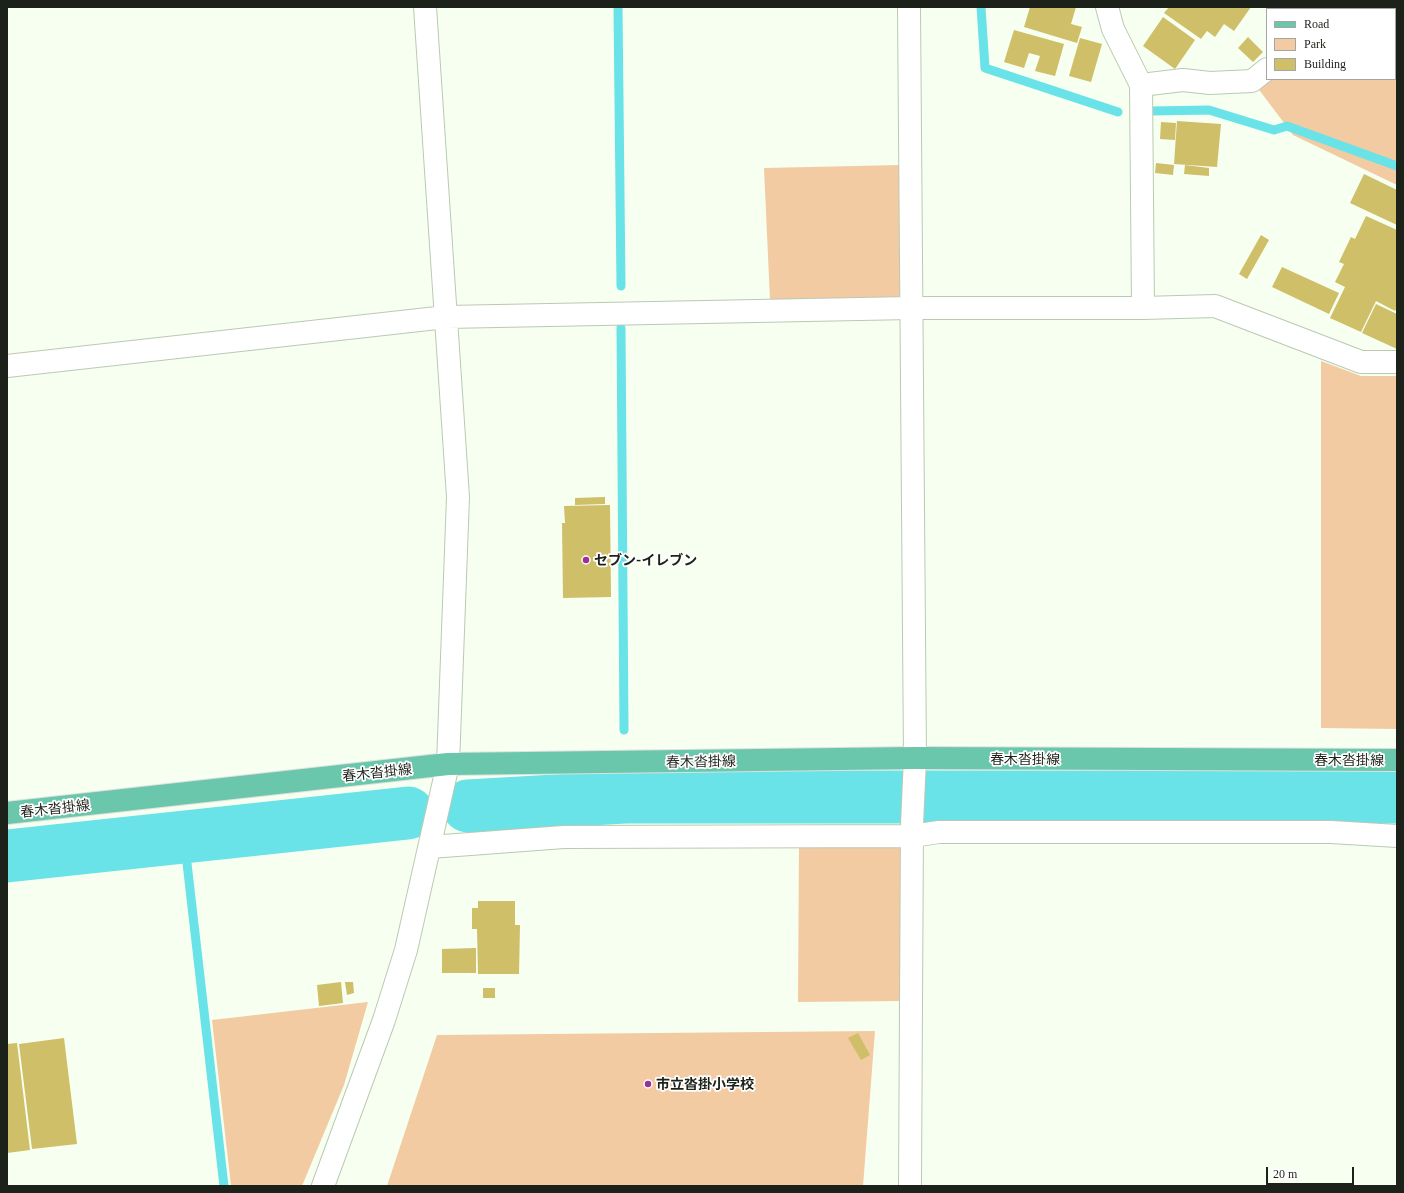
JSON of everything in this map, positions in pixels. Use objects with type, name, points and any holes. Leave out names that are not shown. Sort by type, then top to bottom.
[{"type":"main road","name":"春木沓掛線","points":[[7,814],[448,764],[915,758],[1397,760]]},
{"type":"street","points":[[323,1186],[384,1020],[406,950],[448,764],[458,497],[425,7]]},
{"type":"street","points":[[909,7],[915,758],[912,830],[910,1186]]},
{"type":"street","points":[[1107,7],[1113,29],[1141,85],[1143,308]]},
{"type":"street","points":[[1141,85],[1183,80],[1210,83],[1252,81],[1266,70]]},
{"type":"street","points":[[7,366],[446,318],[911,308],[1143,308],[1215,306],[1361,362],[1397,362]]},
{"type":"street","points":[[430,847],[564,837],[912,830],[939,832],[1331,832],[1397,836]]},
{"type":"green space","points":[[1397,7],[1397,185],[1293,135],[1257,87],[1269,80],[1396,80],[1396,8],[1341,8]]},
{"type":"green space","points":[[900,165],[901,294],[895,299],[770,300],[764,168]]},
{"type":"green space","points":[[1321,361],[1361,376],[1397,376],[1397,729],[1321,728]]},
{"type":"green space","points":[[799,842],[901,842],[901,1001],[798,1002]]},
{"type":"green space","points":[[368,1002],[344,1085],[302,1186],[231,1186],[212,1020]]},
{"type":"green space","name":"市立沓掛小学校","points":[[875,1031],[863,1186],[387,1186],[437,1035]]},
{"type":"building","points":[[1030,7],[1076,7],[1071,24],[1082,27],[1077,43],[1024,27]]},
{"type":"building","points":[[1169,7],[1251,7],[1234,31],[1224,24],[1215,37],[1207,31],[1201,39],[1164,13]]},
{"type":"building","points":[[1163,17],[1195,40],[1175,69],[1143,46]]},
{"type":"building","points":[[1014,30],[1064,44],[1055,76],[1035,71],[1040,56],[1029,53],[1024,68],[1004,62]]},
{"type":"building","points":[[1248,37],[1263,52],[1253,62],[1238,48]]},
{"type":"building","points":[[1080,38],[1102,44],[1091,82],[1069,76]]},
{"type":"building","points":[[1177,121],[1221,124],[1217,167],[1174,164]]},
{"type":"building","points":[[1161,122],[1176,123],[1175,140],[1160,139]]},
{"type":"building","points":[[1156,163],[1174,165],[1173,175],[1155,173]]},
{"type":"building","points":[[1185,165],[1209,168],[1209,176],[1184,174]]},
{"type":"building","points":[[1364,174],[1397,190],[1397,225],[1350,203]]},
{"type":"building","points":[[1366,216],[1397,230],[1397,307],[1395,311],[1376,301],[1361,332],[1330,318],[1345,287],[1335,282],[1344,264],[1339,262],[1351,237],[1355,239]]},
{"type":"building","points":[[1261,235],[1269,240],[1247,279],[1239,274]]},
{"type":"building","points":[[1282,267],[1339,293],[1329,314],[1272,287]]},
{"type":"building","points":[[1376,304],[1397,314],[1397,349],[1362,333]]},
{"type":"building","points":[[605,497],[605,504],[575,505],[575,498]]},
{"type":"building","name":"セブン-イレブン","points":[[610,505],[611,597],[563,598],[562,523],[565,523],[564,506]]},
{"type":"building","points":[[478,901],[515,901],[515,925],[520,925],[519,974],[478,974],[477,929],[472,929],[472,908],[478,908]]},
{"type":"building","points":[[476,948],[476,973],[442,973],[442,949]]},
{"type":"building","points":[[341,982],[343,1003],[319,1006],[317,985]]},
{"type":"building","points":[[345,982],[353,982],[354,993],[347,995]]},
{"type":"building","points":[[483,988],[495,988],[495,998],[483,998]]},
{"type":"building","points":[[858,1033],[870,1055],[861,1060],[848,1038]]},
{"type":"building","points":[[64,1038],[77,1144],[32,1149],[19,1044]]},
{"type":"building","points":[[17,1043],[30,1150],[7,1153],[7,1044]]},
{"type":"waterway","points":[[618,7],[621,286]]},
{"type":"waterway","points":[[981,7],[985,68],[1118,112]]},
{"type":"waterway","points":[[1151,111],[1209,110],[1274,130],[1287,126],[1397,166]]},
{"type":"waterway","points":[[621,328],[624,730]]},
{"type":"waterway","points":[[624,781],[625,797]]},
{"type":"waterway","points":[[468,806],[625,797],[1397,797]]},
{"type":"waterway","points":[[7,856],[408,813]]},
{"type":"waterway","points":[[184,837],[224,1186]]},
{"type":"place","name":"セブン-イレブン","points":[[586,560]]},
{"type":"place","name":"市立沓掛小学校","points":[[648,1084]]}]
